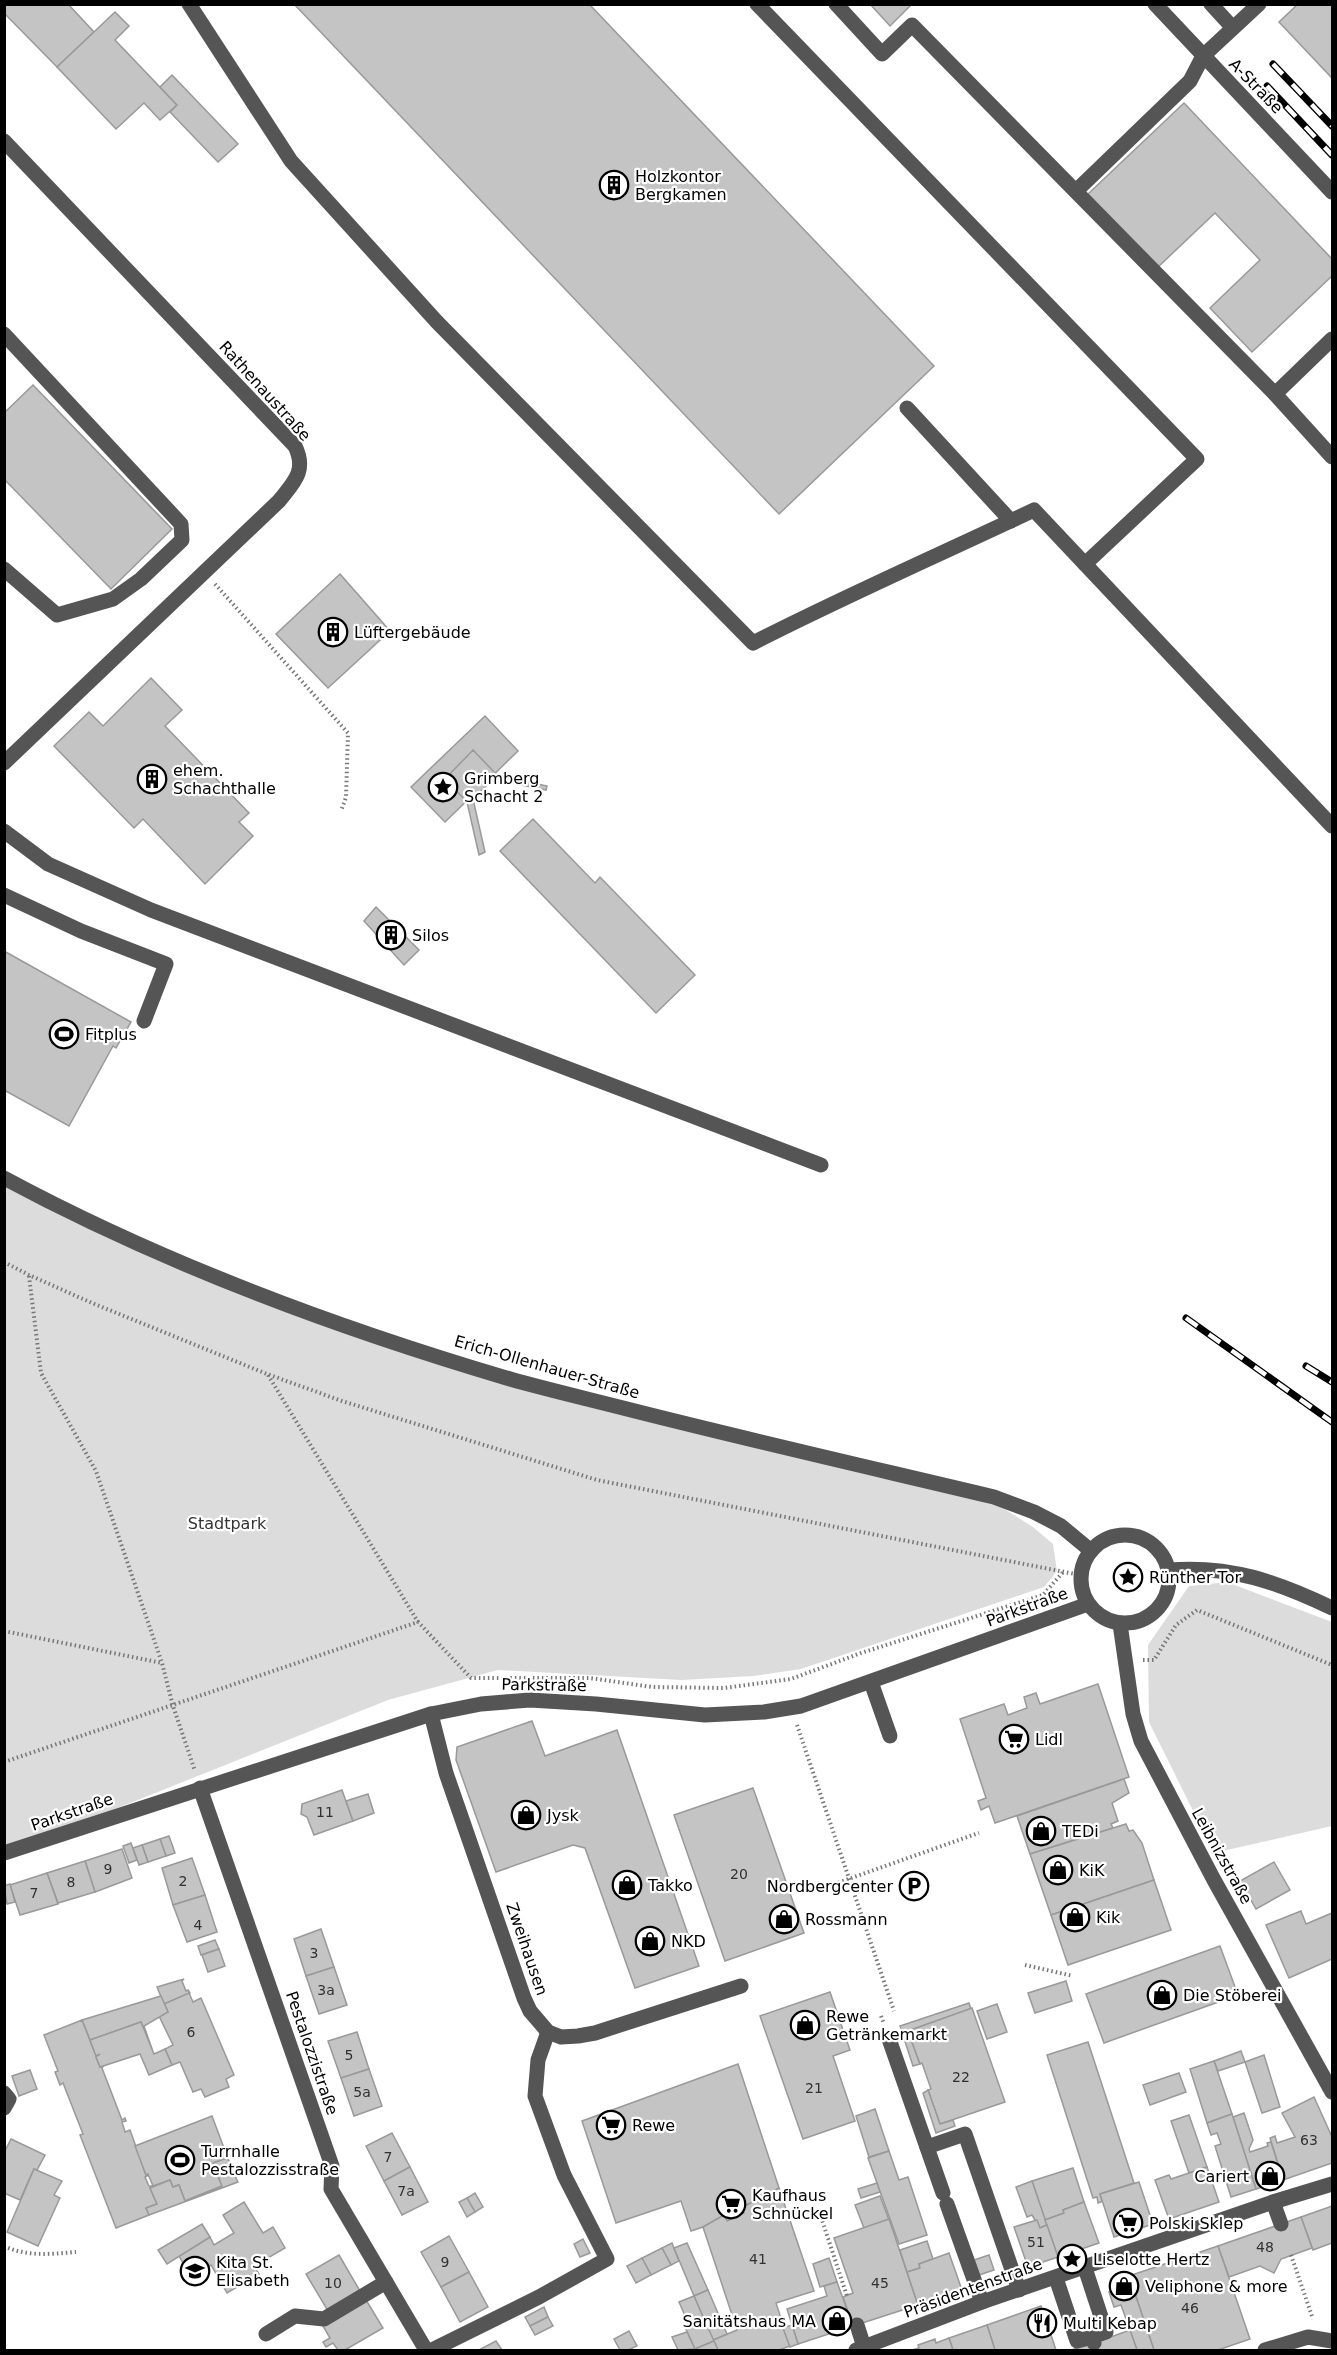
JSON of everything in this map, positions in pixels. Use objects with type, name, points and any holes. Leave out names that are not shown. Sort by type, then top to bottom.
[{"type":"street","points":[[189,4],[291,161],[437,322],[753,643],[814,612],[879,584],[1034,510],[1332,826]]},
{"type":"street","points":[[757,4],[1197,459],[1085,564]]},
{"type":"street","points":[[836,4],[882,54],[912,24],[1275,394],[1332,457]]},
{"type":"street","name":"A-Straße","points":[[1155,4],[1332,192]]},
{"type":"street","points":[[1211,4],[1233,28]]},
{"type":"street","points":[[1076,191],[1190,81],[1203,56],[1259,4]]},
{"type":"street","name":"Rathenaustraße","points":[[4,141],[295,446],[299,455],[300,470],[279,501],[4,763]]},
{"type":"street","points":[[4,334],[181,524],[183,540],[141,579],[112,599],[57,615],[4,569]]},
{"type":"street","points":[[1275,394],[1332,339]]},
{"type":"street","points":[[907,408],[1011,521]]},
{"type":"street","points":[[4,831],[48,864],[151,910],[821,1165]]},
{"type":"street","points":[[4,895],[81,931],[166,964],[144,1022]]},
{"type":"street","name":"Erich-Ollenhauer-Straße","points":[[4,1178],[99,1225],[221,1279],[360,1330],[511,1379],[682,1423],[994,1497],[1034,1512],[1061,1526],[1090,1550]]},
{"type":"street","points":[[1119,1535],[1136,1536],[1151,1542],[1162,1554],[1169,1570],[1169,1587],[1163,1602],[1152,1615],[1137,1623],[1120,1624],[1102,1618],[1088,1604],[1082,1590],[1080,1575],[1090,1550],[1103,1540],[1119,1535]]},
{"type":"street","points":[[1169,1570],[1209,1568],[1247,1574],[1285,1586],[1332,1608]]},
{"type":"street","name":"Parkstraße","points":[[4,1853],[431,1714],[481,1704],[530,1700],[596,1704],[705,1716],[764,1712],[801,1706],[1088,1604]]},
{"type":"street","name":"Leibnizstraße","points":[[1120,1624],[1132,1714],[1149,1759],[1332,2091]]},
{"type":"street","points":[[871,1682],[890,1736]]},
{"type":"street","name":"Zweihausen","points":[[431,1714],[446,1773],[524,1998],[530,2011],[548,2032]]},
{"type":"street","name":"Pestalozzistraße","points":[[200,1788],[332,2166],[331,2189],[426,2350]]},
{"type":"street","points":[[432,2350],[539,2298],[607,2259],[564,2175],[535,2096],[538,2061],[548,2032],[561,2037],[595,2033],[741,1986]]},
{"type":"street","points":[[889,2039],[982,2302]]},
{"type":"street","points":[[4,2093],[9,2099],[4,2108]]},
{"type":"street","points":[[927,2147],[965,2134],[1019,2290]]},
{"type":"street","name":"Präsidentenstraße","points":[[860,2349],[889,2345],[982,2302],[1332,2184]]},
{"type":"street","points":[[1273,2202],[1281,2224]]},
{"type":"street","points":[[1056,2278],[1077,2342],[1093,2340],[1106,2332],[1085,2268]]},
{"type":"street","points":[[266,2334],[295,2316],[324,2319],[386,2282]]},
{"type":"street","points":[[856,2325],[860,2349]]},
{"type":"street","points":[[1265,2350],[1308,2337],[1326,2339]]},
{"type":"path","points":[[205,572],[348,733],[346,796],[341,811]]},
{"type":"path","points":[[4,1262],[29,1275],[267,1374],[342,1401],[597,1480],[1080,1575]]},
{"type":"path","points":[[29,1275],[42,1373],[96,1471],[162,1664],[200,1788]]},
{"type":"path","points":[[267,1374],[418,1622],[471,1678],[591,1677],[652,1687],[724,1688],[791,1679],[861,1653],[1043,1595],[1064,1571]]},
{"type":"path","points":[[1125,1662],[1154,1660],[1176,1625],[1197,1610],[1332,1665]]},
{"type":"path","points":[[4,1762],[418,1622]]},
{"type":"path","points":[[4,1631],[162,1664]]},
{"type":"path","points":[[801,1716],[796,1726],[894,2011]]},
{"type":"path","points":[[817,1890],[979,1833]]},
{"type":"path","points":[[1025,1965],[1073,1976]]},
{"type":"path","points":[[821,2217],[847,2296]]},
{"type":"path","points":[[4,2246],[16,2252],[43,2255],[75,2252]]},
{"type":"path","points":[[1291,2255],[1326,2339]]},
{"type":"green space","name":"Stadtpark","points":[[5,1182],[359,1333],[998,1505],[1033,1527],[1053,1544],[1057,1571],[1044,1587],[801,1669],[754,1676],[681,1680],[498,1670],[388,1700],[5,1853]]},
{"type":"green space","points":[[1227,1582],[1332,1622],[1332,1826],[1214,1853],[1149,1722],[1148,1645],[1189,1586]]},
{"type":"building","points":[[4,4],[68,4],[94,32],[57,67],[4,13]]},
{"type":"building","name":"Holzkontor Bergkamen","points":[[294,4],[589,4],[934,366],[779,514]]},
{"type":"building","points":[[870,4],[912,4],[890,26]]},
{"type":"building","points":[[1298,4],[1332,4],[1332,78],[1279,22]]},
{"type":"building","points":[[115,12],[129,26],[115,40],[177,105],[160,120],[144,103],[116,129],[57,67]]},
{"type":"building","points":[[172,75],[238,144],[218,162],[170,112],[177,105],[160,87]]},
{"type":"building","points":[[1184,103],[1332,259],[1332,276],[1252,352],[1210,308],[1260,260],[1215,213],[1158,267],[1088,194]]},
{"type":"building","points":[[33,385],[172,529],[111,589],[4,479],[4,413]]},
{"type":"building","name":"Lüftergebäude","points":[[340,574],[390,631],[328,688],[276,634]]},
{"type":"building","name":"ehem. Schachthalle","points":[[151,678],[182,710],[165,726],[249,813],[239,822],[253,836],[205,884],[143,819],[134,828],[54,746],[89,712],[103,726]]},
{"type":"building","points":[[485,716],[518,751],[445,822],[411,787]]},
{"type":"building","points":[[473,750],[497,775],[547,786],[546,790],[493,779],[473,799],[485,852],[479,855],[467,802],[445,779]]},
{"type":"building","points":[[533,819],[595,883],[600,877],[695,975],[656,1013],[500,851]]},
{"type":"building","name":"Silos","points":[[376,907],[419,950],[404,965],[364,921]]},
{"type":"building","name":"Fitplus","points":[[4,951],[131,1022],[116,1048],[113,1046],[69,1126],[4,1090]]},
{"type":"building","points":[[1098,1684],[1129,1777],[995,1823],[989,1806],[981,1810],[978,1801],[986,1798],[960,1719],[1004,1704],[1008,1715],[1027,1708],[1024,1697],[1036,1693],[1040,1704]]},
{"type":"building","points":[[532,1721],[545,1756],[617,1730],[699,1966],[635,1988],[585,1848],[573,1845],[496,1872],[456,1760],[457,1747]]},
{"type":"building","points":[[1124,1779],[1129,1793],[1112,1803],[1118,1821],[1111,1824],[1113,1828],[1030,1854],[1017,1816]]},
{"type":"building","points":[[753,1788],[804,1933],[725,1961],[674,1815]]},
{"type":"building","points":[[342,1790],[353,1821],[314,1835],[307,1817],[301,1814],[302,1804]]},
{"type":"building","points":[[368,1794],[374,1813],[353,1821],[346,1801]]},
{"type":"building","points":[[1126,1824],[1129,1831],[1133,1830],[1142,1843],[1154,1880],[1051,1915],[1030,1854]]},
{"type":"building","points":[[169,1836],[175,1853],[166,1856],[160,1839]]},
{"type":"building","points":[[160,1839],[166,1856],[148,1862],[142,1845]]},
{"type":"building","points":[[131,1843],[137,1860],[129,1863],[123,1846]]},
{"type":"building","points":[[142,1845],[148,1862],[139,1865],[133,1848]]},
{"type":"building","points":[[122,1849],[132,1878],[95,1892],[85,1861]]},
{"type":"building","points":[[192,1858],[205,1895],[173,1905],[162,1868]]},
{"type":"building","points":[[85,1861],[95,1892],[58,1903],[47,1873]]},
{"type":"building","points":[[1274,1862],[1290,1890],[1256,1909],[1240,1881]]},
{"type":"building","points":[[47,1873],[58,1904],[20,1915],[10,1885]]},
{"type":"building","points":[[1154,1880],[1171,1930],[1068,1965],[1051,1915]]},
{"type":"building","points":[[10,1884],[15,1902],[7,1904],[4,1886]]},
{"type":"building","points":[[205,1895],[217,1932],[187,1942],[173,1905]]},
{"type":"building","points":[[1301,1911],[1306,1924],[1332,1913],[1332,1959],[1289,1978],[1266,1925]]},
{"type":"building","points":[[321,1929],[334,1967],[306,1976],[294,1939]]},
{"type":"building","points":[[215,1940],[219,1949],[201,1955],[198,1946]]},
{"type":"building","name":"Die Stöberei","points":[[1220,1946],[1238,1995],[1104,2043],[1086,1994]]},
{"type":"building","points":[[219,1949],[225,1966],[208,1972],[202,1955]]},
{"type":"building","points":[[334,1967],[347,2005],[319,2014],[306,1976]]},
{"type":"building","points":[[184,1979],[182,1981],[186,1991],[190,1993],[164,2004],[157,1987]]},
{"type":"building","points":[[1066,1981],[1072,2001],[1035,2013],[1028,1993]]},
{"type":"building","points":[[830,1992],[850,2050],[833,2056],[855,2121],[803,2139],[760,2016]]},
{"type":"building","points":[[189,1993],[193,2002],[201,1998],[234,2075],[226,2079],[229,2087],[205,2097],[201,2089],[193,2092],[180,2062],[172,2065],[165,2049],[173,2045],[159,2016],[168,2012],[164,2004]]},
{"type":"building","points":[[161,1996],[168,2012],[144,2026],[152,2049],[141,2022],[90,2040],[82,2020]]},
{"type":"building","points":[[969,2003],[971,2009],[908,2031],[920,2064],[913,2066],[900,2026]]},
{"type":"building","points":[[997,2004],[1007,2032],[987,2039],[977,2011]]},
{"type":"building","points":[[972,2008],[1005,2102],[940,2124],[928,2090],[931,2089],[908,2031]]},
{"type":"building","points":[[82,2020],[96,2056],[100,2054],[96,2057],[100,2067],[104,2065],[102,2068],[122,2120],[125,2118],[126,2121],[122,2122],[125,2132],[130,2130],[146,2175],[149,2175],[145,2177],[149,2186],[153,2186],[150,2188],[157,2204],[146,2208],[149,2215],[116,2228],[80,2135],[83,2134],[63,2083],[60,2085],[55,2072],[58,2071],[44,2035]]},
{"type":"building","points":[[141,2022],[154,2054],[165,2049],[172,2065],[149,2075],[140,2054],[100,2067],[96,2057],[100,2054],[96,2056],[90,2040]]},
{"type":"building","points":[[357,2032],[369,2069],[341,2078],[328,2041]]},
{"type":"building","points":[[1088,2042],[1134,2183],[1100,2194],[1103,2201],[1098,2203],[1097,2197],[1093,2198],[1047,2055]]},
{"type":"building","points":[[1241,2051],[1245,2062],[1218,2071],[1214,2061]]},
{"type":"building","points":[[1264,2055],[1280,2107],[1262,2113],[1245,2062]]},
{"type":"building","points":[[1214,2061],[1232,2114],[1207,2123],[1190,2069]]},
{"type":"building","points":[[738,2064],[779,2188],[741,2208],[744,2213],[727,2221],[724,2215],[691,2231],[681,2201],[616,2223],[582,2121]]},
{"type":"building","points":[[369,2069],[382,2106],[354,2116],[341,2078]]},
{"type":"building","points":[[30,2070],[37,2089],[19,2096],[12,2076]]},
{"type":"building","points":[[1179,2073],[1186,2092],[1150,2105],[1143,2085]]},
{"type":"building","points":[[928,2090],[940,2124],[953,2120],[955,2126],[936,2133],[923,2093]]},
{"type":"building","points":[[1314,2097],[1332,2137],[1332,2163],[1283,2180],[1270,2138],[1275,2136],[1277,2143],[1295,2137],[1282,2113]]},
{"type":"building","points":[[875,2109],[889,2151],[869,2157],[856,2116]]},
{"type":"building","points":[[1244,2113],[1253,2140],[1250,2152],[1268,2146],[1267,2143],[1271,2142],[1283,2180],[1256,2189],[1233,2117]]},
{"type":"building","points":[[1232,2114],[1256,2189],[1231,2197],[1215,2146],[1221,2144],[1217,2133],[1211,2135],[1207,2123]]},
{"type":"building","points":[[1189,2115],[1207,2167],[1189,2173],[1171,2121]]},
{"type":"building","name":"Turrnhalle Pestalozzisstraße","points":[[212,2116],[230,2164],[227,2158],[213,2163],[222,2186],[185,2201],[179,2185],[173,2187],[170,2180],[153,2186],[148,2174],[146,2175],[135,2146]]},
{"type":"building","points":[[392,2133],[410,2167],[384,2181],[366,2146]]},
{"type":"building","points":[[11,2139],[45,2155],[37,2170],[34,2169],[20,2200],[4,2193],[4,2153]]},
{"type":"building","points":[[889,2151],[899,2180],[908,2177],[927,2235],[899,2244],[868,2158]]},
{"type":"building","points":[[227,2158],[238,2182],[149,2215],[146,2208],[157,2204],[150,2188],[170,2180],[173,2187],[179,2185],[185,2201],[222,2186],[213,2163]]},
{"type":"building","points":[[410,2167],[428,2202],[402,2215],[384,2181]]},
{"type":"building","points":[[1207,2167],[1219,2202],[1169,2219],[1155,2180],[1169,2175],[1171,2179]]},
{"type":"building","points":[[1073,2168],[1084,2202],[1045,2220],[1032,2181]]},
{"type":"building","points":[[34,2169],[62,2181],[54,2195],[60,2198],[38,2246],[7,2232]]},
{"type":"building","points":[[1032,2181],[1047,2225],[1040,2228],[1032,2215],[1027,2217],[1016,2187]]},
{"type":"building","points":[[1139,2182],[1153,2224],[1114,2237],[1100,2194]]},
{"type":"building","points":[[877,2183],[880,2192],[861,2198],[858,2189]]},
{"type":"building","points":[[779,2188],[814,2291],[776,2303],[790,2346],[779,2350],[718,2350],[713,2340],[737,2330],[703,2227],[724,2215],[727,2221],[744,2213],[741,2208]]},
{"type":"building","points":[[475,2193],[483,2207],[475,2212],[467,2198]]},
{"type":"building","points":[[880,2196],[889,2220],[864,2228],[855,2205]]},
{"type":"building","points":[[467,2198],[475,2212],[467,2217],[459,2202]]},
{"type":"building","points":[[244,2202],[263,2233],[273,2227],[285,2248],[254,2266],[259,2274],[227,2293],[211,2265],[191,2277],[179,2256],[210,2237],[214,2245],[234,2233],[223,2215]]},
{"type":"building","points":[[1084,2202],[1099,2243],[1058,2257],[1045,2220]]},
{"type":"building","points":[[1332,2206],[1332,2243],[1313,2250],[1301,2217]]},
{"type":"building","points":[[1301,2217],[1312,2248],[1281,2259],[1274,2273],[1260,2266],[1229,2277],[1218,2246]]},
{"type":"building","points":[[889,2219],[918,2305],[853,2326],[843,2297],[853,2293],[834,2238]]},
{"type":"building","points":[[1037,2220],[1040,2228],[1047,2225],[1058,2257],[1028,2267],[1014,2227]]},
{"type":"building","points":[[202,2224],[210,2237],[167,2264],[158,2250]]},
{"type":"building","points":[[449,2236],[469,2272],[441,2287],[421,2252]]},
{"type":"building","points":[[583,2239],[590,2253],[580,2257],[574,2244]]},
{"type":"building","points":[[927,2241],[933,2259],[919,2264],[920,2268],[907,2272],[900,2250]]},
{"type":"building","points":[[672,2243],[679,2261],[671,2265],[662,2248]]},
{"type":"building","points":[[687,2243],[708,2290],[694,2296],[674,2248]]},
{"type":"building","points":[[1218,2246],[1250,2339],[1218,2350],[1154,2350],[1129,2276]]},
{"type":"building","points":[[662,2248],[671,2265],[651,2275],[642,2258]]},
{"type":"building","points":[[949,2253],[962,2290],[918,2305],[907,2272],[920,2268],[919,2264]]},
{"type":"building","points":[[339,2255],[360,2291],[328,2311],[306,2274]]},
{"type":"building","points":[[989,2255],[994,2270],[979,2275],[974,2260]]},
{"type":"building","points":[[642,2258],[651,2275],[636,2283],[627,2266]]},
{"type":"building","points":[[829,2258],[837,2282],[820,2287],[813,2264]]},
{"type":"building","points":[[469,2272],[488,2307],[460,2322],[441,2287]]},
{"type":"building","points":[[1129,2276],[1154,2350],[1137,2350],[1121,2305],[1114,2307],[1109,2292],[1116,2290],[1113,2282]]},
{"type":"building","points":[[837,2282],[853,2326],[798,2344],[787,2309],[827,2296],[824,2286]]},
{"type":"building","points":[[708,2290],[727,2334],[713,2340],[694,2296]]},
{"type":"building","points":[[694,2296],[704,2319],[689,2325],[679,2302]]},
{"type":"building","points":[[366,2300],[383,2328],[345,2350],[338,2350],[333,2343],[326,2347],[323,2342],[330,2338],[323,2326]]},
{"type":"building","points":[[1041,2306],[1044,2314],[1050,2312],[1056,2327],[1049,2329],[1056,2350],[995,2350],[987,2325]]},
{"type":"building","points":[[544,2307],[548,2317],[530,2326],[525,2317]]},
{"type":"building","points":[[548,2317],[553,2326],[535,2335],[530,2326]]},
{"type":"building","points":[[704,2319],[714,2341],[695,2349],[685,2327]]},
{"type":"building","points":[[792,2325],[798,2344],[790,2347],[783,2328]]},
{"type":"building","points":[[987,2325],[995,2350],[953,2350],[949,2338]]},
{"type":"building","points":[[1130,2330],[1137,2350],[1071,2350],[1094,2343]]},
{"type":"building","points":[[629,2331],[637,2346],[628,2350],[620,2350],[614,2339]]},
{"type":"building","points":[[687,2332],[695,2349],[678,2350],[672,2337]]},
{"type":"building","points":[[949,2338],[953,2350],[912,2350],[919,2348],[918,2345],[935,2339],[936,2343]]},
{"type":"building","points":[[496,2341],[502,2350],[479,2350]]},
{"type":"building","points":[[714,2341],[718,2350],[691,2350],[695,2349]]},
{"type":"railway","points":[[1273,64],[1332,126]]},
{"type":"railway","points":[[1267,86],[1332,155]]},
{"type":"railway","points":[[1186,1318],[1332,1422]]},
{"type":"railway","points":[[1306,1366],[1332,1382]]},
{"type":"place","name":"Holzkontor Bergkamen","points":[[614,185]]},
{"type":"place","name":"Lüftergebäude","points":[[333,632]]},
{"type":"place","name":"ehem. Schachthalle","points":[[152,779]]},
{"type":"place","name":"Grimberg Schacht 2","points":[[443,787]]},
{"type":"place","name":"Silos","points":[[391,935]]},
{"type":"place","name":"Fitplus","points":[[64,1034]]},
{"type":"place","name":"Rünther Tor","points":[[1128,1577]]},
{"type":"place","name":"Lidl","points":[[1014,1739]]},
{"type":"place","name":"Jysk","points":[[526,1815]]},
{"type":"place","name":"TEDi","points":[[1041,1831]]},
{"type":"place","name":"KiK","points":[[1058,1870]]},
{"type":"place","name":"Takko","points":[[627,1885]]},
{"type":"place","name":"Nordbergcenter","points":[[914,1886]]},
{"type":"place","name":"Kik","points":[[1075,1917]]},
{"type":"place","name":"Rossmann","points":[[784,1919]]},
{"type":"place","name":"NKD","points":[[650,1941]]},
{"type":"place","name":"Die Stöberei","points":[[1162,1995]]},
{"type":"place","name":"Rewe Getränkemarkt","points":[[805,2025]]},
{"type":"place","name":"Rewe","points":[[611,2125]]},
{"type":"place","name":"Turrnhalle Pestalozzisstraße","points":[[180,2160]]},
{"type":"place","name":"Cariert","points":[[1270,2176]]},
{"type":"place","name":"Kaufhaus Schnückel","points":[[731,2204]]},
{"type":"place","name":"Polski Sklep","points":[[1128,2223]]},
{"type":"place","name":"Liselotte Hertz","points":[[1072,2259]]},
{"type":"place","name":"Kita St. Elisabeth","points":[[195,2271]]},
{"type":"place","name":"Veliphone & more","points":[[1124,2286]]},
{"type":"place","name":"Sanitätshaus MA","points":[[837,2321]]},
{"type":"place","name":"Multi Kebap","points":[[1042,2323]]}]
